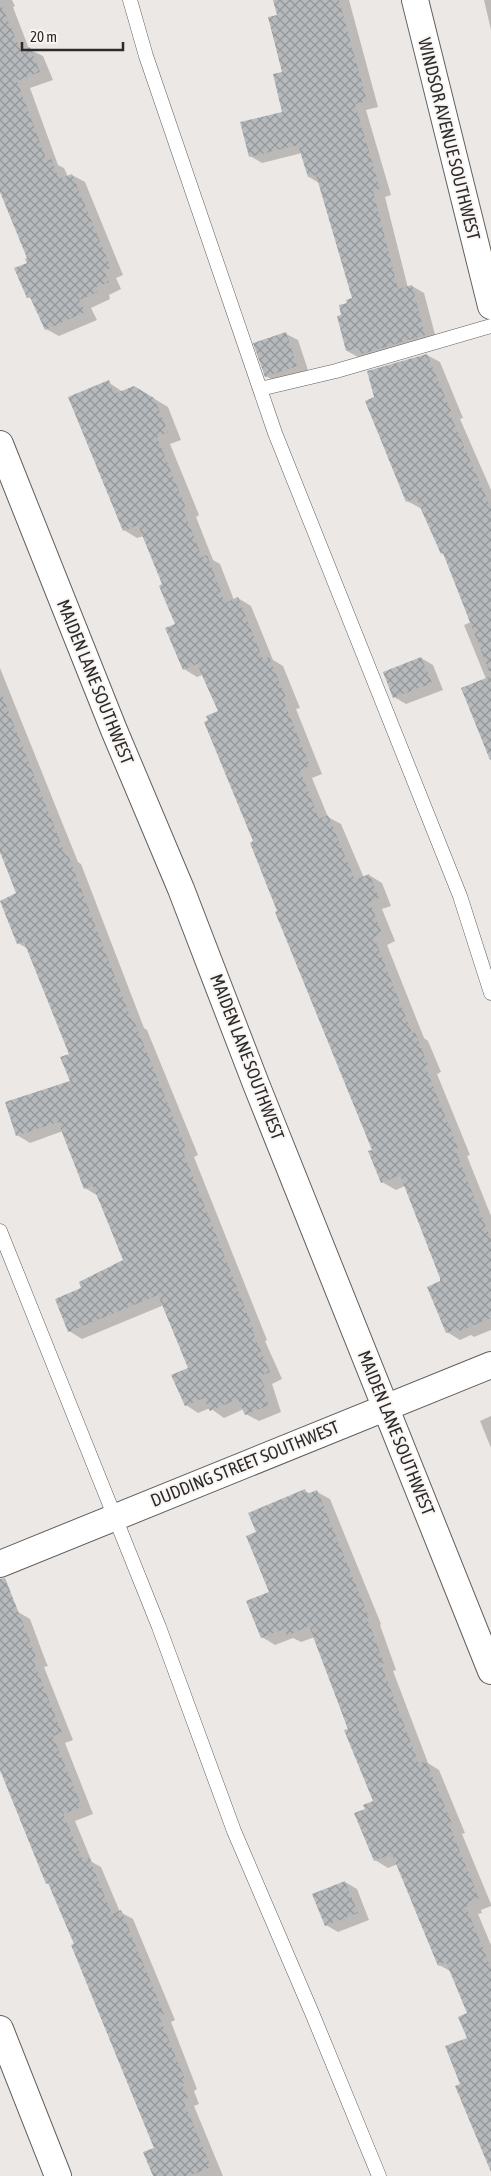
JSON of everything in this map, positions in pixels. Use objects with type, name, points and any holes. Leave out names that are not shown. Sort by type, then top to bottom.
[{"type":"street","name":"WINDSOR AVENUE SOUTHWEST","points":[[415,0],[491,306]]},
{"type":"street","name":"MAIDEN LANE SOUTHWEST","points":[[0,444],[114,730],[181,889],[256,1084],[491,1671]]},
{"type":"street","name":"DUDDING STREET SOUTHWEST","points":[[0,1564],[491,1365]]},
{"type":"street","points":[[0,2029],[58,2176]]},
{"type":"lane","points":[[130,0],[146,56],[275,433],[460,896],[491,993]]},
{"type":"lane","points":[[260,389],[336,371],[491,326]]},
{"type":"lane","points":[[0,1231],[159,1628],[234,1831],[379,2176]]},
{"type":"building","points":[[273,0],[339,0],[367,101],[355,104],[380,189],[373,191],[398,289],[412,285],[425,335],[362,354],[358,348],[346,351],[337,316],[341,315],[339,305],[347,303],[346,300],[352,298],[316,175],[308,177],[298,145],[249,157],[240,122],[282,112],[273,74],[282,72],[268,17],[277,15]]},
{"type":"building","points":[[0,2],[21,51],[30,47],[40,72],[17,81],[47,161],[51,159],[59,179],[72,174],[111,268],[104,271],[109,282],[96,287],[98,292],[79,300],[85,312],[45,330],[30,297],[27,298],[14,268],[27,263],[25,259],[27,258],[0,192]]},
{"type":"building","points":[[286,332],[297,366],[265,377],[253,343]]},
{"type":"building","points":[[427,354],[451,411],[449,412],[491,508],[491,671],[489,671],[443,553],[441,554],[416,498],[406,502],[365,401],[374,397],[367,371]]},
{"type":"building","points":[[109,380],[114,394],[134,386],[154,398],[168,432],[157,437],[186,508],[183,509],[202,557],[207,555],[225,603],[238,597],[263,659],[269,657],[287,700],[284,702],[310,766],[300,770],[319,819],[328,815],[355,880],[369,874],[379,898],[370,902],[382,934],[374,937],[412,1033],[415,1032],[428,1065],[425,1066],[458,1148],[455,1149],[491,1240],[491,1318],[460,1331],[458,1328],[446,1333],[427,1287],[440,1281],[440,1278],[400,1175],[381,1183],[368,1151],[372,1150],[275,912],[277,911],[250,843],[253,841],[204,722],[208,720],[206,716],[218,711],[197,664],[183,670],[165,628],[175,624],[159,586],[162,584],[138,525],[123,531],[68,397]]},
{"type":"building","points":[[421,657],[432,683],[393,698],[383,672]]},
{"type":"building","points":[[491,676],[491,759],[490,760],[461,688]]},
{"type":"building","points":[[0,695],[2,695],[66,856],[68,855],[132,1021],[134,1021],[186,1148],[182,1149],[270,1372],[259,1376],[265,1387],[262,1388],[269,1405],[245,1415],[238,1399],[210,1411],[204,1398],[185,1406],[171,1375],[188,1368],[158,1295],[68,1332],[55,1299],[81,1288],[79,1282],[123,1260],[93,1186],[84,1189],[58,1122],[16,1136],[5,1102],[70,1081],[60,1057],[69,1054],[24,942],[17,944],[0,901],[16,893],[0,852]]},
{"type":"building","points":[[305,1489],[307,1494],[317,1490],[369,1617],[367,1618],[384,1663],[381,1664],[419,1764],[426,1761],[453,1826],[450,1827],[479,1898],[468,1902],[469,1905],[466,1907],[491,1968],[491,2172],[455,2086],[460,2084],[445,2046],[467,2038],[458,2017],[467,2013],[446,1962],[438,1966],[392,1854],[374,1861],[354,1813],[365,1809],[363,1805],[373,1801],[344,1730],[348,1729],[309,1626],[287,1636],[284,1629],[261,1638],[246,1601],[269,1592],[246,1536],[256,1532],[248,1513]]},
{"type":"building","points":[[5,1578],[35,1654],[36,1659],[33,1660],[62,1733],[53,1736],[82,1807],[63,1814],[83,1860],[89,1858],[112,1914],[121,1910],[164,2014],[159,2016],[186,2082],[182,2084],[188,2098],[183,2100],[211,2167],[189,2176],[153,2176],[143,2152],[154,2148],[71,1945],[74,1944],[48,1883],[46,1884],[0,1770],[0,1579]]},
{"type":"building","points":[[345,1881],[358,1913],[325,1926],[312,1894]]}]
